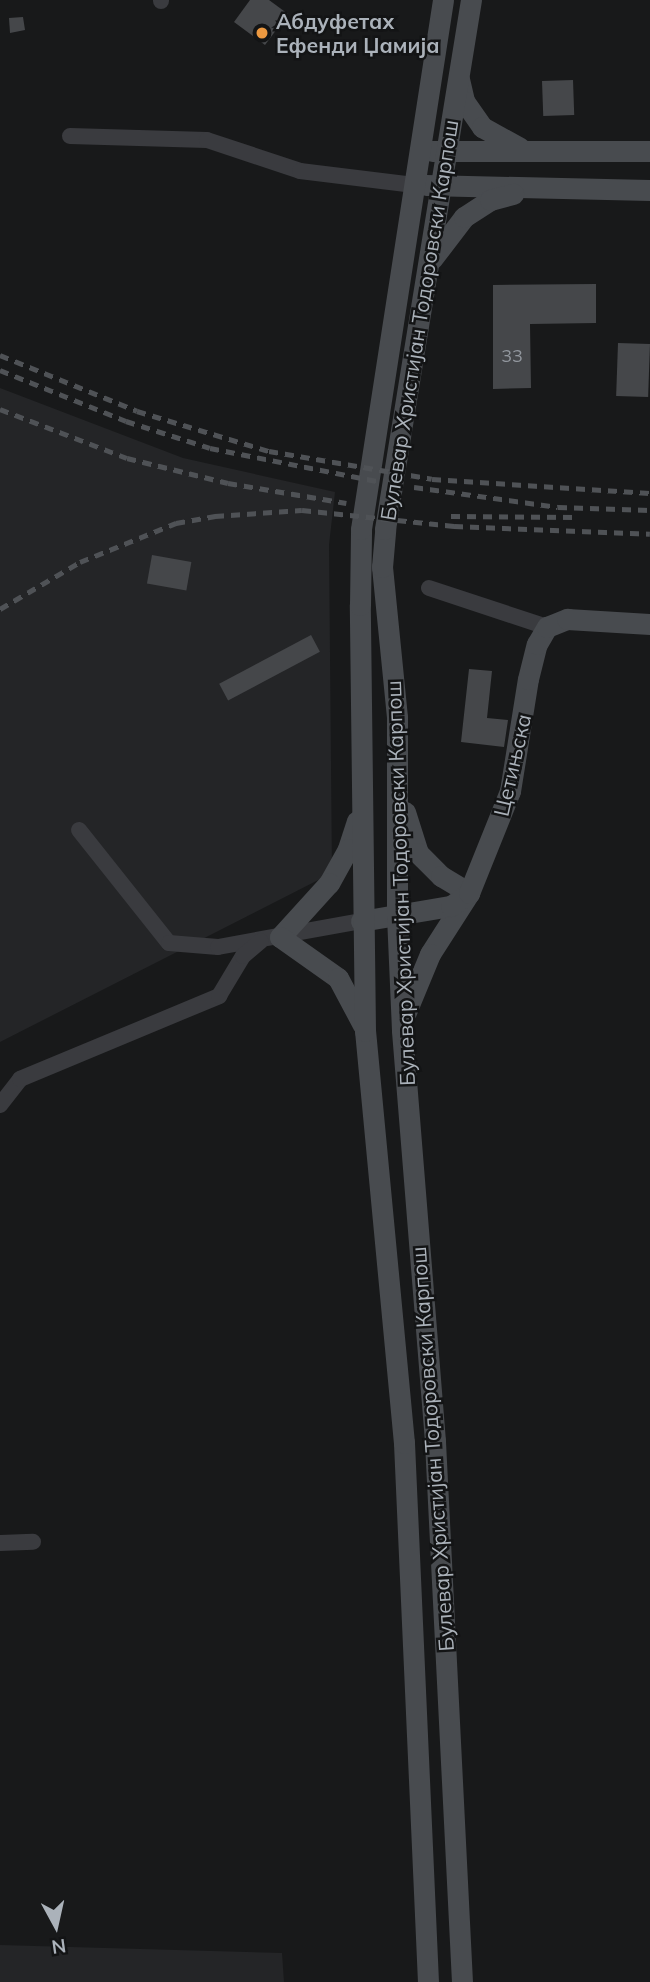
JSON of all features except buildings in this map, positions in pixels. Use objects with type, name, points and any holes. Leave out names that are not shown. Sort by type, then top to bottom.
[{"type":"street","name":"Булевар Христијан Тодоровски Карпош","points":[[428,1982],[404,1443],[365,1031],[361,921],[361,529],[443,0]]},
{"type":"street","name":"Булевар Христијан Тодоровски Карпош","points":[[462,1982],[435,1441],[402,1030],[397,915],[397,717],[382,567],[471,0]]},
{"type":"street","points":[[458,74],[464,101],[482,127],[501,141],[529,151]]},
{"type":"street","points":[[70,136],[207,139],[300,171],[414,185],[650,190]]},
{"type":"street","points":[[419,151],[650,151]]},
{"type":"street","points":[[427,270],[438,246],[464,217],[491,200],[539,189]]},
{"type":"street","points":[[429,588],[547,627],[566,620],[650,624]]},
{"type":"street","name":"Цетињска","points":[[402,1030],[411,992],[469,893],[510,791],[528,679],[537,644],[547,627]]},
{"type":"street","points":[[79,830],[169,943],[218,947],[452,906],[469,893],[442,876],[418,853],[399,793]]},
{"type":"street","points":[[0,1105],[20,1079],[219,996],[243,956],[271,938],[329,883],[348,849],[363,799]]},
{"type":"street","points":[[271,938],[338,978],[365,1031]]},
{"type":"street","points":[[0,1543],[33,1542]]},
{"type":"shaded area","points":[[0,388],[183,458],[335,492],[329,545],[332,873],[0,1042]]},
{"type":"shaded area","points":[[0,1945],[282,1953],[284,1982],[0,1982]]},
{"type":"railway","points":[[0,355],[137,411],[269,451],[432,479],[650,493]]},
{"type":"railway","points":[[0,370],[126,421],[210,448],[382,482]]},
{"type":"railway","points":[[0,409],[127,458],[228,483],[346,503]]},
{"type":"railway","points":[[414,487],[558,507],[650,510]]},
{"type":"railway","points":[[0,609],[80,562],[176,523],[215,516],[302,510],[454,526],[650,534]]},
{"type":"railway","points":[[451,516],[577,517]]},
{"type":"place","name":"Абдуфетах Ефенди Џамија","points":[[262,33]]}]
